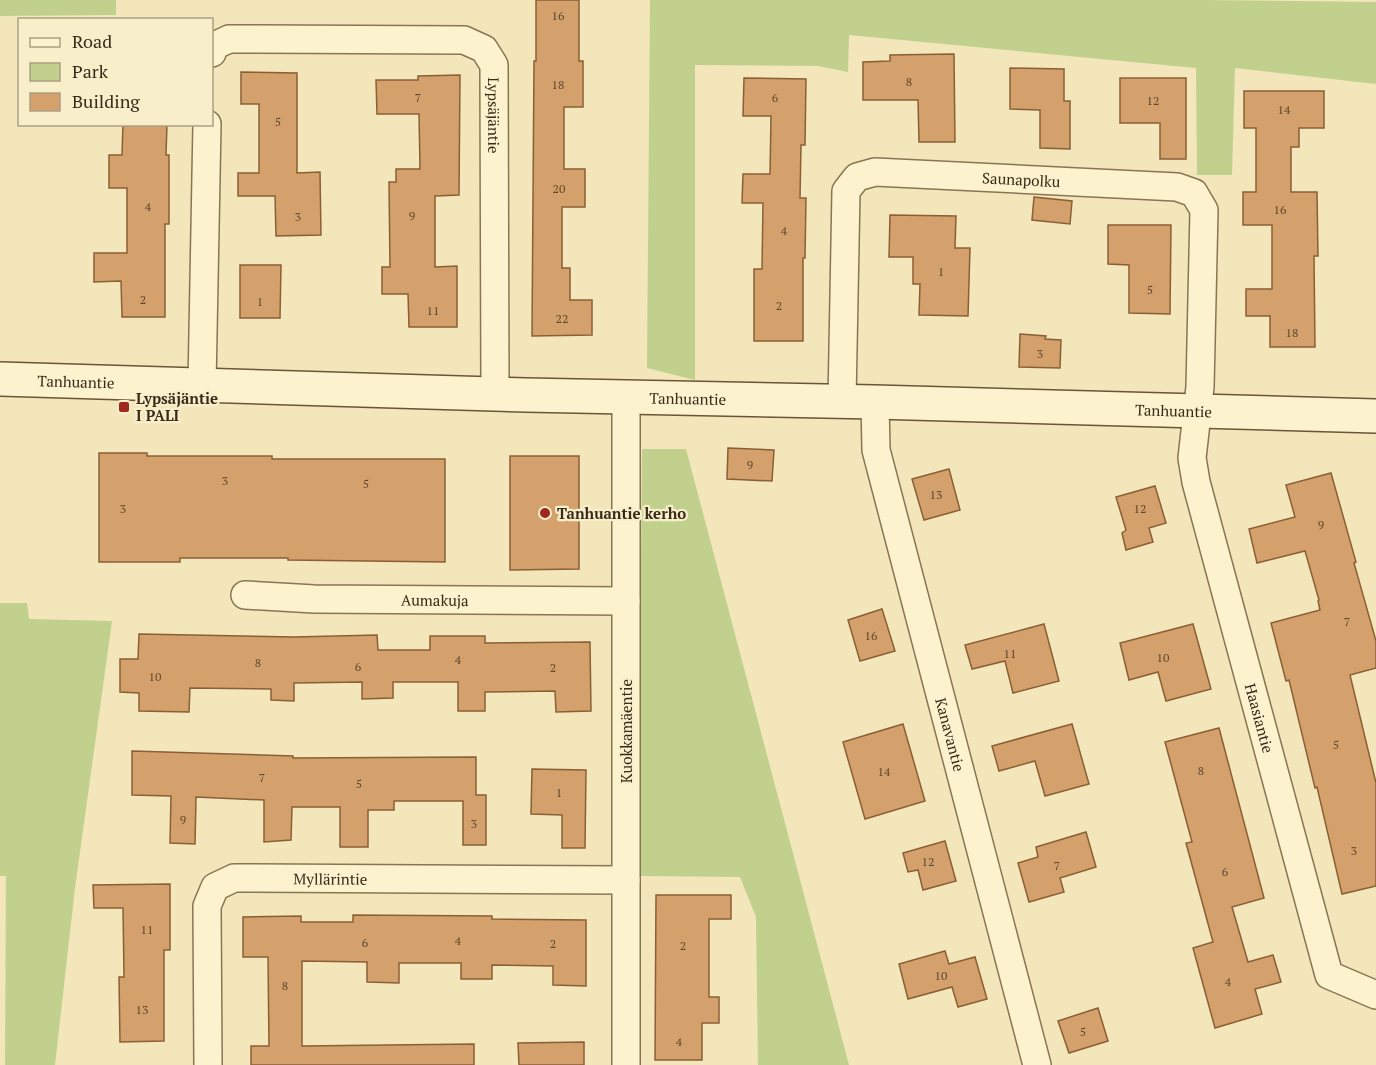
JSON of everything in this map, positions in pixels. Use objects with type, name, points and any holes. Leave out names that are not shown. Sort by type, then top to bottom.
[{"type":"street","name":"Lypsäjäntie","points":[[213,50],[214,46],[229,39],[464,40],[484,49],[494,65],[495,394]]},
{"type":"street","points":[[201,385],[207,126]]},
{"type":"street","name":"Saunapolku","points":[[842,401],[846,191],[857,177],[875,172],[1177,187],[1194,193],[1204,210],[1200,387],[1197,410]]},
{"type":"street","name":"Tanhuantie","points":[[0,379],[1376,416]]},
{"type":"street","name":"Kuokkamäentie","points":[[626,1065],[627,397]]},
{"type":"street","name":"Kanavantie","points":[[875,402],[876,450],[1037,1065]]},
{"type":"street","name":"Haasiantie","points":[[1197,410],[1192,458],[1196,482],[1329,975],[1376,995]]},
{"type":"street","name":"Aumakuja","points":[[245,595],[314,599],[627,601]]},
{"type":"street","name":"Myllärintie","points":[[208,1065],[207,906],[215,887],[234,878],[626,880]]},
{"type":"green space","points":[[0,0],[116,0],[116,15],[0,16]]},
{"type":"green space","points":[[650,0],[1376,2],[1376,84],[1235,68],[1232,175],[1197,175],[1196,68],[849,35],[848,72],[818,66],[695,65],[695,380],[647,368]]},
{"type":"green space","points":[[642,449],[686,449],[849,1065],[758,1065],[756,917],[740,877],[638,876]]},
{"type":"green space","points":[[0,603],[27,603],[29,619],[112,621],[75,888],[55,1065],[5,1065],[6,876],[0,876]]},
{"type":"building","points":[[536,0],[579,0],[579,61],[583,61],[583,107],[564,107],[564,169],[585,169],[585,207],[562,207],[562,268],[570,268],[570,300],[592,300],[592,335],[532,336]]},
{"type":"building","points":[[954,54],[955,142],[919,142],[918,100],[863,100],[863,62],[890,61],[890,55]]},
{"type":"building","points":[[1010,68],[1064,69],[1064,101],[1070,101],[1070,149],[1040,148],[1040,110],[1010,109]]},
{"type":"building","points":[[241,72],[297,73],[297,173],[320,172],[321,235],[276,236],[275,196],[238,196],[238,173],[259,173],[259,104],[241,104]]},
{"type":"building","points":[[460,75],[459,195],[435,196],[435,267],[457,266],[457,327],[409,327],[408,294],[382,294],[382,267],[390,267],[389,182],[396,182],[396,169],[420,169],[419,114],[377,114],[376,80],[418,80],[418,76]]},
{"type":"building","points":[[744,78],[806,79],[805,145],[801,145],[800,198],[806,198],[803,341],[754,341],[754,269],[762,269],[763,203],[742,203],[743,174],[770,174],[771,116],[743,116]]},
{"type":"building","points":[[1120,78],[1186,78],[1186,159],[1160,159],[1160,123],[1120,123]]},
{"type":"building","points":[[1244,91],[1324,91],[1324,128],[1299,128],[1299,147],[1291,147],[1291,192],[1317,192],[1318,256],[1314,256],[1315,347],[1270,347],[1270,316],[1246,316],[1246,289],[1272,289],[1272,225],[1243,225],[1243,192],[1256,192],[1256,128],[1244,128]]},
{"type":"building","points":[[123,126],[167,126],[169,224],[165,224],[165,317],[122,317],[121,281],[94,282],[94,253],[127,253],[127,188],[109,188],[109,155],[122,155]]},
{"type":"building","points":[[1034,197],[1072,201],[1070,224],[1032,220]]},
{"type":"building","points":[[890,215],[956,216],[955,248],[970,248],[968,316],[919,315],[920,284],[913,284],[913,257],[889,257]]},
{"type":"building","points":[[1108,225],[1171,225],[1170,314],[1129,313],[1129,265],[1108,264]]},
{"type":"building","points":[[240,265],[281,265],[280,318],[240,318]]},
{"type":"building","points":[[1020,334],[1061,340],[1060,368],[1019,367]]},
{"type":"building","points":[[728,448],[774,450],[772,481],[727,479]]},
{"type":"building","points":[[99,453],[147,453],[147,456],[272,456],[272,459],[445,459],[445,562],[180,558],[180,562],[99,562]]},
{"type":"building","name":"Tanhuantie kerho","points":[[510,456],[579,456],[579,569],[510,570]]},
{"type":"building","points":[[949,469],[960,510],[924,520],[912,479]]},
{"type":"building","points":[[1331,473],[1376,641],[1376,668],[1350,675],[1376,783],[1376,886],[1342,894],[1289,680],[1286,681],[1271,623],[1320,610],[1319,600],[1305,551],[1257,563],[1249,529],[1295,517],[1286,485]]},
{"type":"building","points":[[1155,486],[1166,523],[1149,528],[1153,542],[1126,550],[1122,533],[1126,530],[1116,497]]},
{"type":"building","points":[[882,609],[895,651],[860,661],[848,620]]},
{"type":"building","points":[[1044,624],[1059,681],[1013,693],[1005,661],[972,669],[965,645]]},
{"type":"building","points":[[1193,624],[1211,689],[1166,701],[1158,672],[1129,680],[1120,643]]},
{"type":"building","points":[[139,634],[294,637],[377,635],[378,650],[430,650],[430,636],[485,636],[485,643],[590,642],[591,711],[556,712],[555,691],[485,692],[485,711],[458,711],[458,682],[393,682],[393,698],[362,699],[362,682],[294,683],[294,701],[271,700],[271,689],[190,688],[189,712],[139,711],[139,693],[120,692],[120,659],[138,659]]},
{"type":"building","points":[[903,724],[925,801],[865,819],[843,742]]},
{"type":"building","points":[[1072,724],[1089,784],[1045,796],[1035,761],[999,771],[992,746]]},
{"type":"building","points":[[1219,728],[1264,898],[1232,907],[1248,962],[1273,955],[1281,982],[1255,989],[1262,1014],[1215,1028],[1193,948],[1213,942],[1186,843],[1192,842],[1165,742]]},
{"type":"building","points":[[132,751],[293,756],[293,758],[476,757],[476,795],[486,795],[486,845],[463,845],[463,801],[394,801],[394,810],[368,810],[368,847],[340,847],[340,807],[292,807],[291,840],[264,842],[264,800],[196,797],[195,844],[170,843],[171,796],[132,795]]},
{"type":"building","points":[[532,769],[586,770],[585,848],[562,848],[562,815],[531,814]]},
{"type":"building","points":[[1086,832],[1096,867],[1060,878],[1064,892],[1029,902],[1018,863],[1038,857],[1036,847]]},
{"type":"building","points":[[945,841],[956,881],[923,890],[918,870],[908,872],[903,853]]},
{"type":"building","points":[[170,884],[170,950],[164,950],[164,1041],[120,1042],[119,977],[124,977],[123,908],[94,908],[93,885]]},
{"type":"building","points":[[656,895],[731,895],[731,919],[709,919],[709,997],[719,997],[719,1023],[702,1023],[702,1060],[655,1060]]},
{"type":"building","points":[[353,915],[492,916],[492,919],[586,920],[586,986],[553,985],[553,966],[492,965],[492,979],[461,979],[461,963],[399,963],[399,983],[367,982],[367,962],[302,961],[302,1046],[474,1044],[474,1065],[251,1065],[251,1046],[269,1046],[268,957],[243,957],[243,917],[301,916],[301,922],[353,922]]},
{"type":"building","points":[[945,951],[949,964],[975,957],[987,999],[958,1007],[952,987],[908,999],[899,964]]},
{"type":"building","points":[[1098,1008],[1108,1041],[1069,1053],[1058,1021]]},
{"type":"building","points":[[584,1042],[584,1065],[519,1065],[518,1043]]},
{"type":"place","name":"Lypsäjäntie I PALI","points":[[124,407]]},
{"type":"place","name":"Tanhuantie kerho","points":[[545,513]]}]
